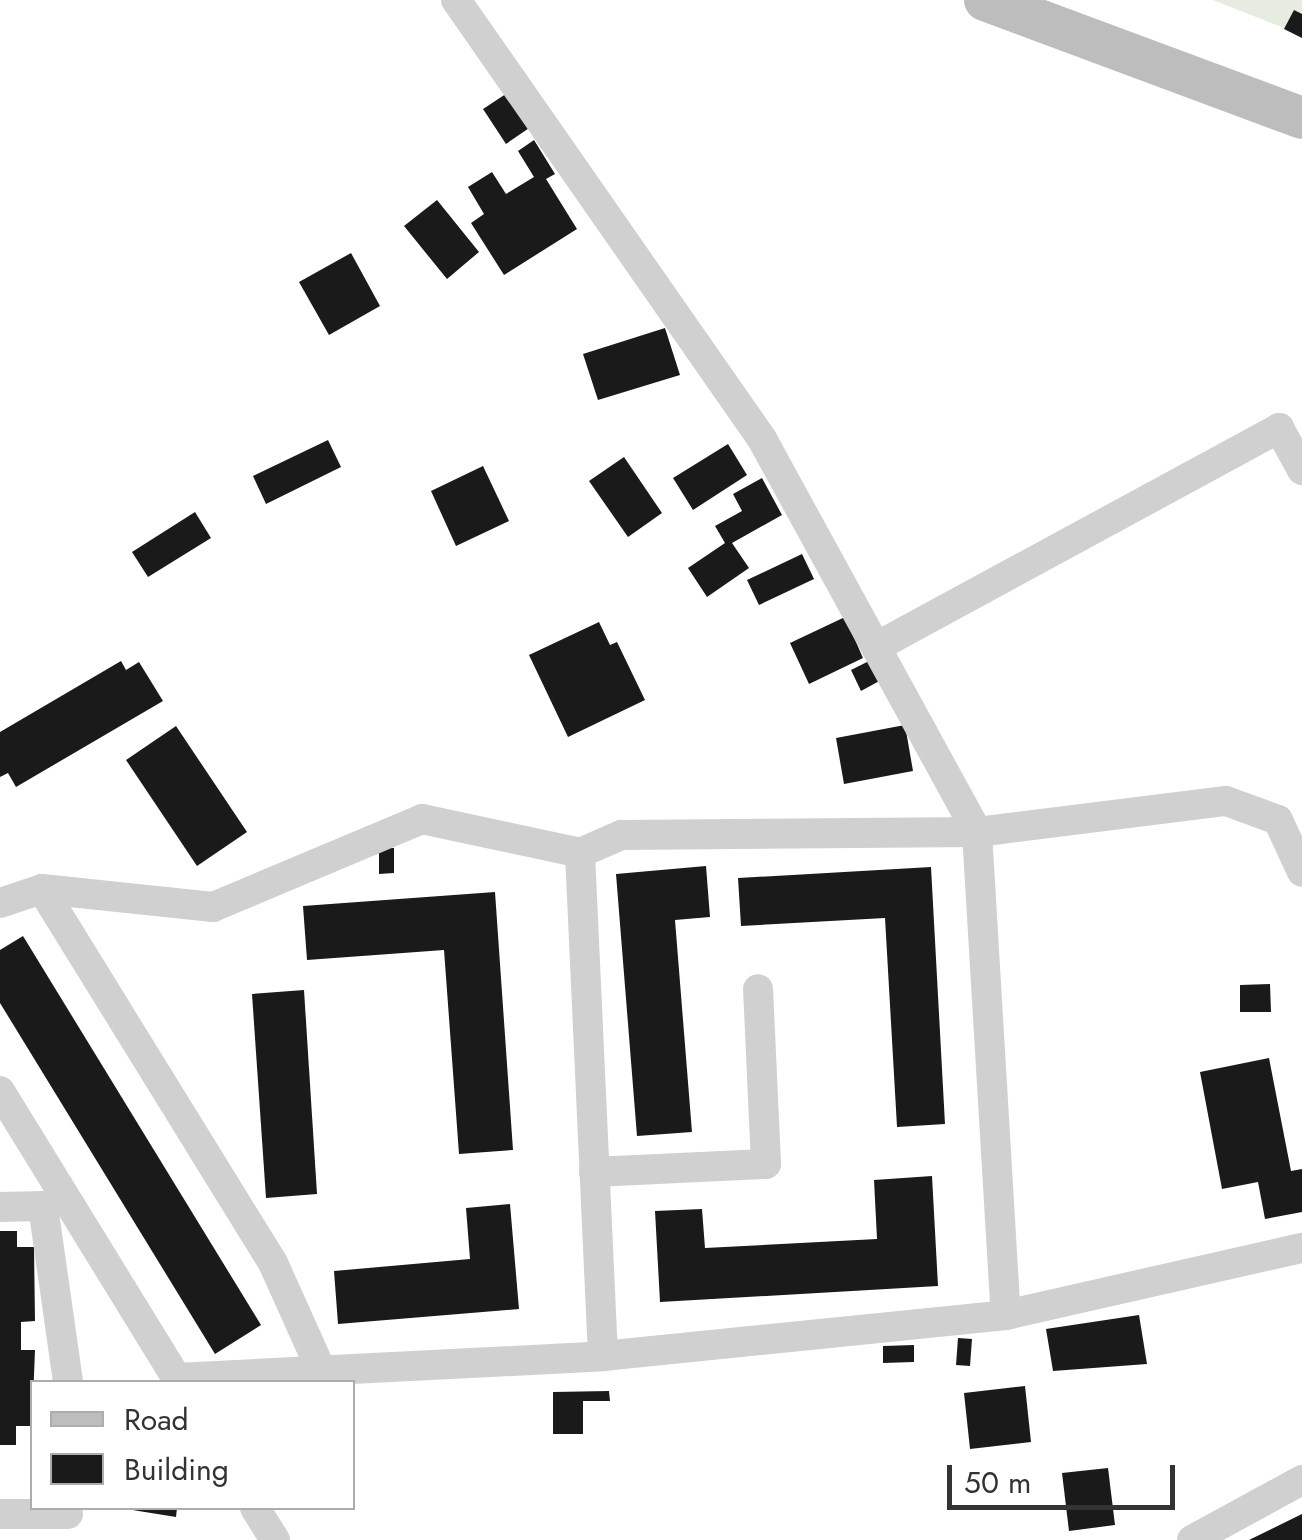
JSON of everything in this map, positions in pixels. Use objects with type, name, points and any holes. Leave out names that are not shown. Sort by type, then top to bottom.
[{"type":"street","points":[[456,0],[762,439],[976,832],[1006,1315]]},
{"type":"street","points":[[985,0],[1302,118]]},
{"type":"street","points":[[876,648],[1290,422],[1302,470]]},
{"type":"street","points":[[0,903],[42,889],[213,906],[422,818],[580,853],[621,835],[976,832],[1226,801],[1278,820],[1302,872]]},
{"type":"street","points":[[580,853],[602,1356]]},
{"type":"street","points":[[42,889],[273,1263],[321,1370]]},
{"type":"street","points":[[594,1172],[766,1164],[758,989]]},
{"type":"street","points":[[0,1092],[53,1204],[178,1380],[602,1356],[1006,1315],[1302,1248]]},
{"type":"street","points":[[0,1207],[53,1204]]},
{"type":"street","points":[[53,1204],[68,1380]]},
{"type":"street","points":[[1192,1540],[1302,1480]]},
{"type":"street","points":[[256,1510],[274,1540]]},
{"type":"street","points":[[0,1514],[68,1521]]},
{"type":"shaded area","points":[[1213,0],[1302,0],[1302,35]]},
{"type":"building","points":[[1294,10],[1302,14],[1302,38],[1284,29]]},
{"type":"building","points":[[512,90],[535,124],[506,144],[483,109]]},
{"type":"building","points":[[534,140],[555,174],[546,179],[577,229],[504,275],[471,223],[484,214],[468,187],[492,172],[506,194],[534,177],[518,151]]},
{"type":"building","points":[[437,200],[479,252],[447,279],[404,226]]},
{"type":"building","points":[[351,253],[380,306],[329,335],[299,282]]},
{"type":"building","points":[[665,328],[680,375],[598,400],[583,354]]},
{"type":"building","points":[[328,440],[341,467],[266,504],[253,476]]},
{"type":"building","points":[[728,444],[747,475],[693,510],[673,478]]},
{"type":"building","points":[[624,457],[662,513],[628,537],[589,481]]},
{"type":"building","points":[[483,466],[509,521],[456,546],[431,491]]},
{"type":"building","points":[[762,478],[782,515],[732,543],[749,568],[707,597],[688,568],[725,543],[715,526],[742,511],[733,494]]},
{"type":"building","points":[[195,512],[211,538],[148,577],[132,552]]},
{"type":"building","points":[[802,554],[814,579],[759,605],[747,580]]},
{"type":"building","points":[[845,617],[863,658],[809,684],[790,643]]},
{"type":"building","points":[[599,622],[610,645],[617,642],[645,700],[568,737],[529,655]]},
{"type":"building","points":[[873,659],[883,679],[861,691],[851,670]]},
{"type":"building","points":[[121,661],[126,670],[139,662],[163,701],[16,787],[8,773],[0,777],[0,732]]},
{"type":"building","points":[[905,725],[913,771],[844,784],[836,738]]},
{"type":"building","points":[[176,726],[247,832],[197,866],[126,760]]},
{"type":"building","points":[[379,848],[394,848],[394,873],[379,874]]},
{"type":"building","points":[[706,866],[710,917],[675,920],[692,1132],[637,1136],[616,874]]},
{"type":"building","points":[[931,867],[945,1124],[897,1127],[885,918],[741,926],[738,878]]},
{"type":"building","points":[[495,892],[513,1150],[459,1154],[444,950],[307,960],[303,906]]},
{"type":"building","points":[[23,936],[261,1325],[215,1354],[0,1003],[0,950]]},
{"type":"building","points":[[1270,984],[1271,1012],[1240,1012],[1240,985]]},
{"type":"building","points":[[304,990],[317,1194],[266,1198],[252,994]]},
{"type":"building","points":[[1269,1058],[1291,1171],[1302,1169],[1302,1212],[1265,1219],[1258,1182],[1222,1189],[1200,1072]]},
{"type":"building","points":[[932,1176],[938,1286],[660,1302],[655,1211],[702,1209],[705,1248],[877,1239],[874,1180]]},
{"type":"building","points":[[510,1204],[519,1309],[338,1324],[334,1271],[470,1259],[466,1208]]},
{"type":"building","points":[[0,1231],[17,1231],[17,1247],[34,1247],[35,1321],[21,1322],[21,1350],[35,1350],[34,1380],[30,1380],[30,1426],[16,1426],[16,1445],[0,1445]]},
{"type":"building","points":[[1139,1315],[1147,1364],[1053,1371],[1046,1329]]},
{"type":"building","points":[[958,1338],[972,1339],[970,1366],[956,1365]]},
{"type":"building","points":[[914,1345],[914,1362],[883,1363],[883,1346]]},
{"type":"building","points":[[1025,1386],[1031,1442],[970,1449],[964,1393]]},
{"type":"building","points":[[609,1391],[610,1401],[583,1401],[583,1434],[553,1434],[553,1392]]},
{"type":"building","points":[[1108,1468],[1115,1525],[1069,1531],[1062,1473]]},
{"type":"building","points":[[132,1510],[177,1510],[176,1517]]},
{"type":"building","points":[[1302,1514],[1302,1540],[1249,1540]]}]
